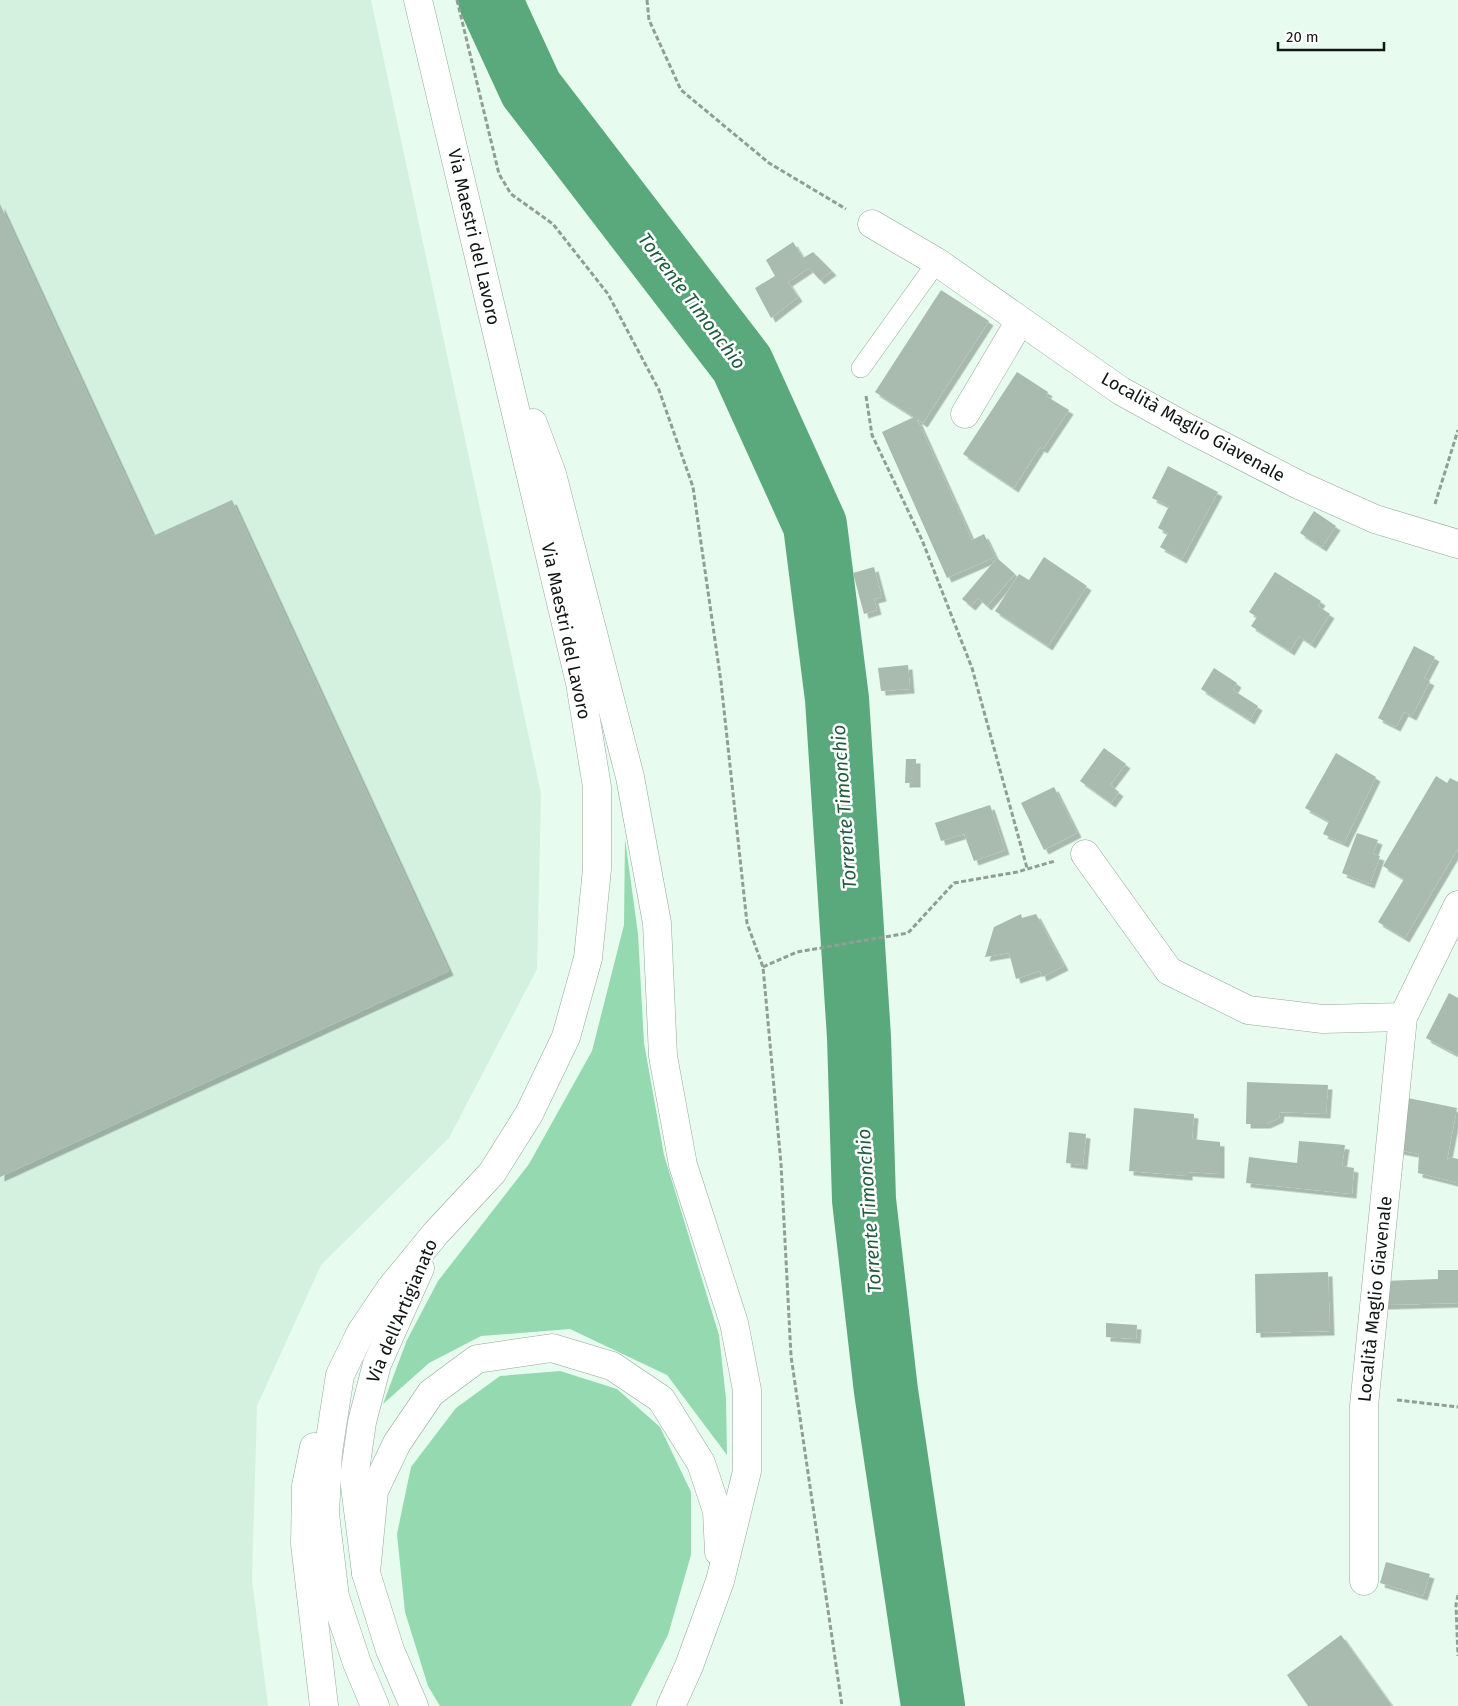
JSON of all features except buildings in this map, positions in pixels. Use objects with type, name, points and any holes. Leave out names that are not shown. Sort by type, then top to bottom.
[{"type":"main road","name":"Via Maestri del Lavoro","points":[[418,0],[580,683],[597,787],[597,869],[588,958],[566,1037],[529,1114],[492,1173],[436,1233]]},
{"type":"main road","name":"Località Maglio Giavenale","points":[[872,224],[937,262],[1121,391],[1188,428],[1307,489],[1375,519],[1425,536],[1458,544]]},
{"type":"main road","points":[[494,321],[552,474],[630,777],[657,923],[663,1056],[683,1165],[734,1323],[747,1390],[747,1471],[720,1581],[689,1666],[671,1706]]},
{"type":"main road","points":[[965,414],[1020,321]]},
{"type":"main road","points":[[1085,854],[1168,971],[1248,1010],[1323,1019],[1403,1017]]},
{"type":"main road","name":"Località Maglio Giavenale","points":[[1364,1581],[1365,1396],[1403,1017],[1458,905]]},
{"type":"main road","name":"Via dell'Artigianato","points":[[376,1706],[357,1663],[335,1597],[324,1514],[328,1452],[340,1375],[362,1332],[390,1289],[436,1233]]},
{"type":"main road","name":"Via dell'Artigianato","points":[[414,1706],[390,1650],[366,1573],[354,1478],[362,1422],[377,1364],[436,1233]]},
{"type":"main road","points":[[366,1573],[374,1491],[397,1443],[431,1393],[477,1359],[552,1348],[612,1366],[662,1398],[701,1462],[704,1471],[716,1511],[720,1581]]},
{"type":"main road","points":[[324,1706],[305,1544],[306,1486],[316,1439],[340,1375]]},
{"type":"lane","points":[[861,368],[937,262]]},
{"type":"path","points":[[457,0],[499,174],[511,194],[553,224],[608,294],[659,390],[692,487],[721,682],[747,922],[763,968],[781,1164],[791,1356],[842,1706]]},
{"type":"path","points":[[647,0],[649,20],[681,90],[769,163],[872,224]]},
{"type":"path","points":[[861,368],[872,435],[922,540],[972,668],[1027,868]]},
{"type":"path","points":[[1425,536],[1458,430]]},
{"type":"path","points":[[763,968],[797,952],[908,933],[954,883],[1017,872],[1085,854]]},
{"type":"path","points":[[1365,1396],[1458,1407]]},
{"type":"path","points":[[1458,1595],[1456,1605],[1458,1656]]},
{"type":"shaded area","points":[[0,0],[371,0],[541,794],[537,969],[449,1138],[321,1265],[257,1406],[252,1580],[268,1706],[0,1706]]},
{"type":"green space","points":[[625,839],[638,934],[644,1043],[664,1155],[719,1335],[726,1399],[727,1455],[667,1375],[570,1329],[481,1336],[429,1363],[383,1404],[407,1340],[438,1281],[529,1164],[592,1051],[624,925]]},
{"type":"green space","points":[[560,1371],[617,1389],[660,1427],[691,1492],[691,1555],[668,1635],[631,1706],[440,1706],[428,1686],[405,1612],[397,1534],[411,1467],[456,1408],[500,1376]]},
{"type":"waterway","name":"Torrente Timonchio","points":[[490,0],[531,89],[742,364],[815,525],[837,699],[859,1037],[864,1200],[886,1391],[933,1706]]}]
